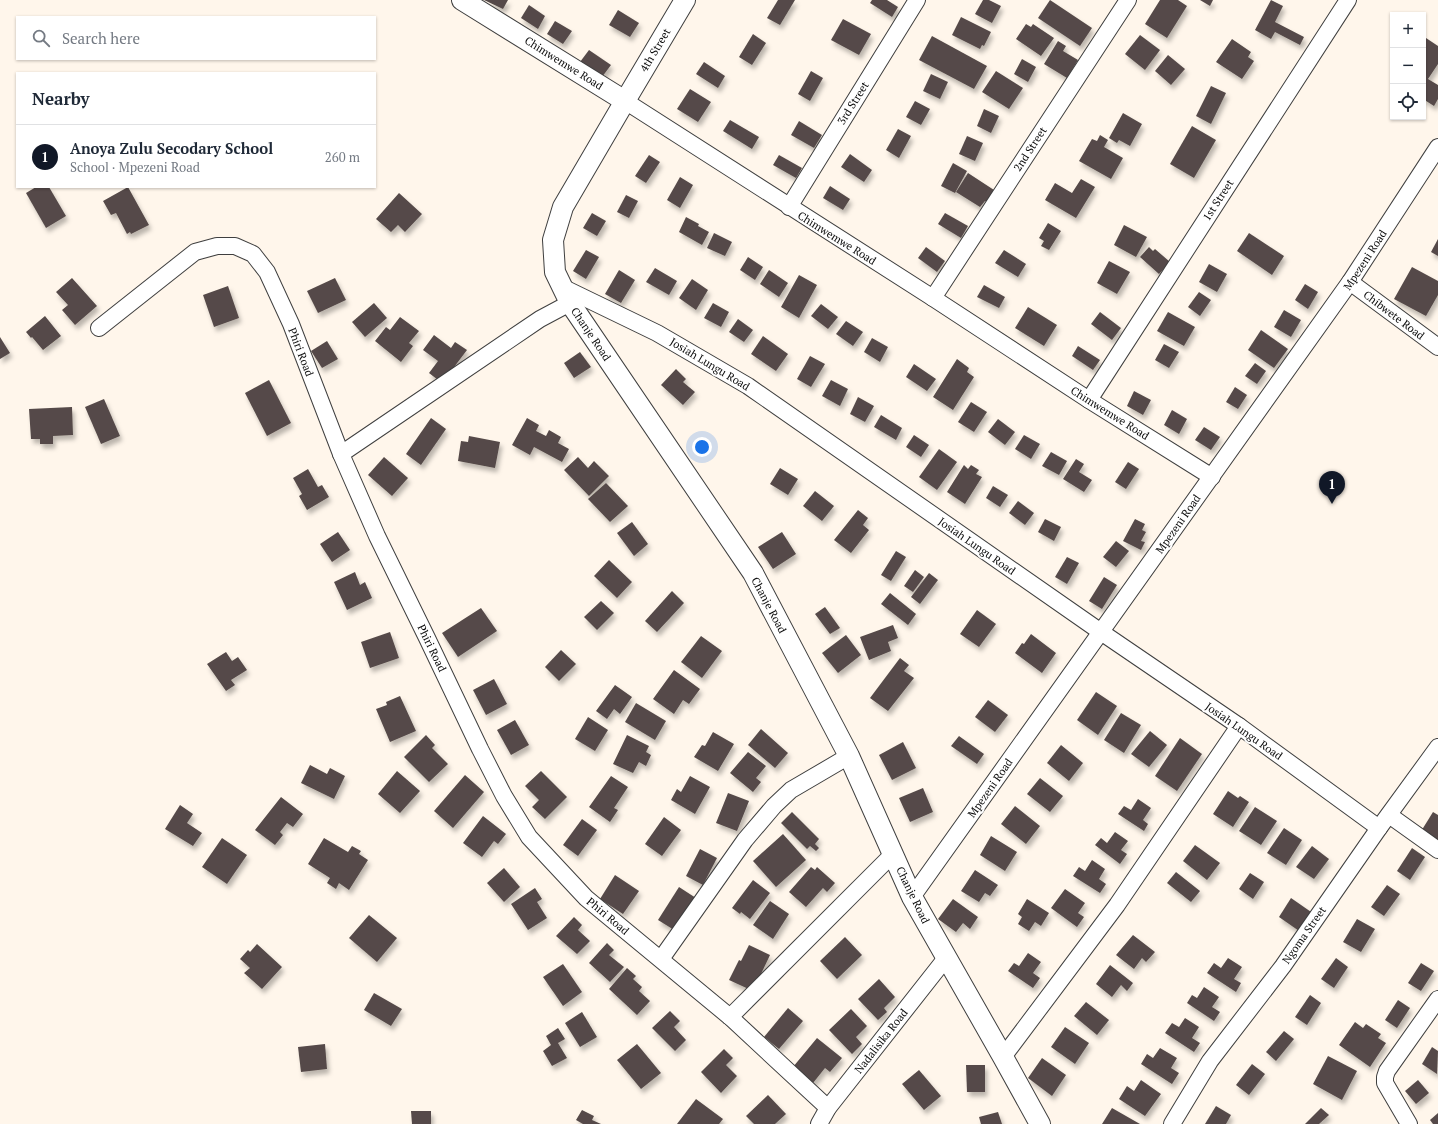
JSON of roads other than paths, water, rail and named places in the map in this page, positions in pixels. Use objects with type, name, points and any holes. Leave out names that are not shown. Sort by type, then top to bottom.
[{"type":"street","name":"Chimwemwe Road","points":[[462,0],[625,100],[788,207],[1212,477]]},
{"type":"street","name":"4th Street","points":[[625,100],[685,0]]},
{"type":"street","name":"3rd Street","points":[[788,207],[917,0]]},
{"type":"street","name":"2nd Street","points":[[933,298],[1128,0]]},
{"type":"street","name":"1st Street","points":[[1090,400],[1348,0]]},
{"type":"street","name":"Chanje Road","points":[[625,100],[561,214],[553,240],[555,272],[566,295],[753,573],[849,756],[912,897],[1040,1124]]},
{"type":"street","name":"Mpezeni Road","points":[[912,897],[1350,282],[1438,148]]},
{"type":"street","name":"Phiri Road","points":[[99,328],[195,252],[217,246],[235,246],[253,254],[267,272],[291,324],[342,454],[377,536],[480,749],[504,796],[529,837],[586,898],[730,1018],[828,1108]]},
{"type":"street","name":"Chibwete Road","points":[[1350,282],[1438,347]]},
{"type":"street","points":[[342,454],[540,319],[566,295]]},
{"type":"street","name":"Josiah Lungu Road","points":[[566,295],[657,333],[748,386],[1101,632],[1239,726],[1379,828]]},
{"type":"street","points":[[1003,1057],[1117,905],[1239,726]]},
{"type":"street","name":"Ngoma Street","points":[[1172,1124],[1210,1061],[1283,966],[1379,828],[1438,747]]},
{"type":"street","points":[[661,959],[745,840],[774,806],[791,790],[849,756]]},
{"type":"street","points":[[1389,815],[1438,850]]},
{"type":"street","points":[[730,1018],[893,854]]},
{"type":"street","name":"Nadalisika Road","points":[[819,1124],[828,1108],[946,958]]},
{"type":"street","points":[[1409,1124],[1385,1084],[1385,1077],[1387,1071],[1416,1028],[1438,999]]},
{"type":"place","name":"Anoya Zulu Secodary School","points":[[1332,504]]}]
